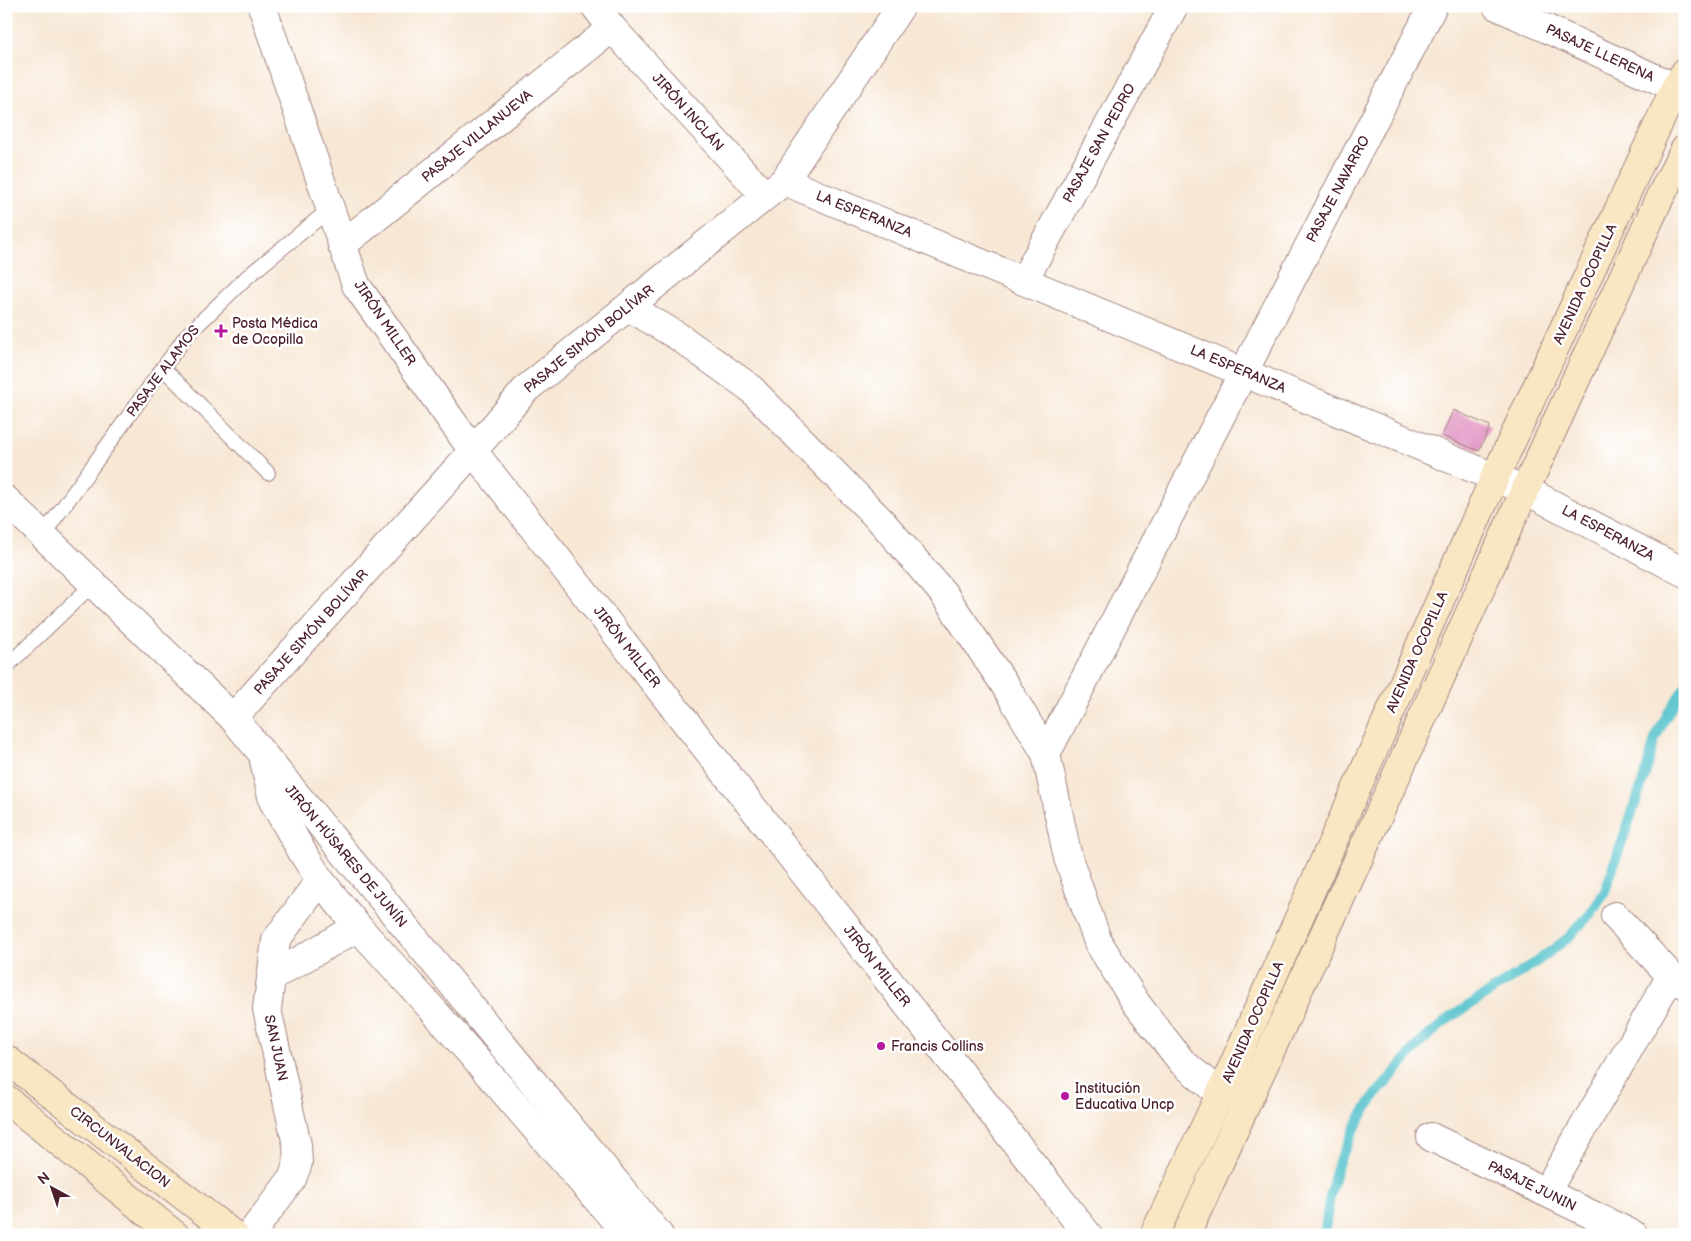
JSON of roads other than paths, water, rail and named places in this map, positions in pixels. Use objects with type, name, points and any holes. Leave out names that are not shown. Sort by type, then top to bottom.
[{"type":"street","name":"JIRÓN MILLER","points":[[262,6],[356,285],[473,451],[1088,1235]]},
{"type":"street","name":"JIRÓN INCLÁN","points":[[595,6],[612,28],[774,188]]},
{"type":"street","name":"PASAJE SIMÓN BOLÍVAR","points":[[234,718],[473,451],[526,389],[774,188],[901,6]]},
{"type":"street","name":"PASAJE SAN PEDRO","points":[[1024,280],[1174,6]]},
{"type":"street","name":"PASAJE NAVARRO","points":[[1046,754],[1433,6]]},
{"type":"street","name":"PASAJE LLERENA","points":[[1497,6],[1682,84]]},
{"type":"street","name":"PASAJE VILLANUEVA","points":[[342,245],[612,28]]},
{"type":"street","name":"AVENIDA OCOPILLA","points":[[1154,1235],[1220,1094],[1495,478],[1682,84]]},
{"type":"street","name":"AVENIDA OCOPILLA","points":[[1186,1235],[1525,490],[1659,199],[1685,149]]},
{"type":"street","name":"LA ESPERANZA","points":[[774,188],[1024,280],[1525,490],[1685,573]]},
{"type":"street","points":[[629,307],[679,337],[749,387],[882,522],[943,593],[1005,685],[1046,754],[1068,858],[1098,942],[1136,1003],[1182,1062],[1220,1094]]},
{"type":"street","name":"JIRÓN HÚSARES DE JUNÍN","points":[[6,500],[234,718],[262,755],[659,1235]]},
{"type":"street","points":[[262,755],[273,801],[320,880],[358,927],[434,1011],[628,1235]]},
{"type":"street","name":"SAN JUAN","points":[[250,1235],[292,1179],[298,1163],[297,1145],[267,1009],[276,940],[320,880]]},
{"type":"street","points":[[1546,1192],[1678,980],[1615,916]]},
{"type":"street","points":[[271,977],[358,927]]},
{"type":"street","name":"CIRCUNVALACION","points":[[6,1059],[234,1235]]},
{"type":"street","points":[[6,1099],[175,1235]]},
{"type":"street","name":"PASAJE JUNIN","points":[[1431,1136],[1634,1235]]},
{"type":"lane","name":"PASAJE ALAMOS","points":[[43,536],[186,336],[247,277],[330,209]]},
{"type":"lane","points":[[163,368],[268,473]]},
{"type":"lane","points":[[6,667],[94,584]]},
{"type":"waterway","points":[[1324,1235],[1337,1166],[1359,1120],[1373,1098],[1421,1042],[1448,1019],[1535,963],[1568,938],[1591,913],[1605,891],[1645,775],[1655,739],[1668,713],[1685,687]]},
{"type":"place","name":"Posta Médica de Ocopilla","points":[[221,331]]},
{"type":"place","name":"Francis Collins","points":[[881,1046]]},
{"type":"place","name":"Institución Educativa Uncp","points":[[1065,1096]]}]
